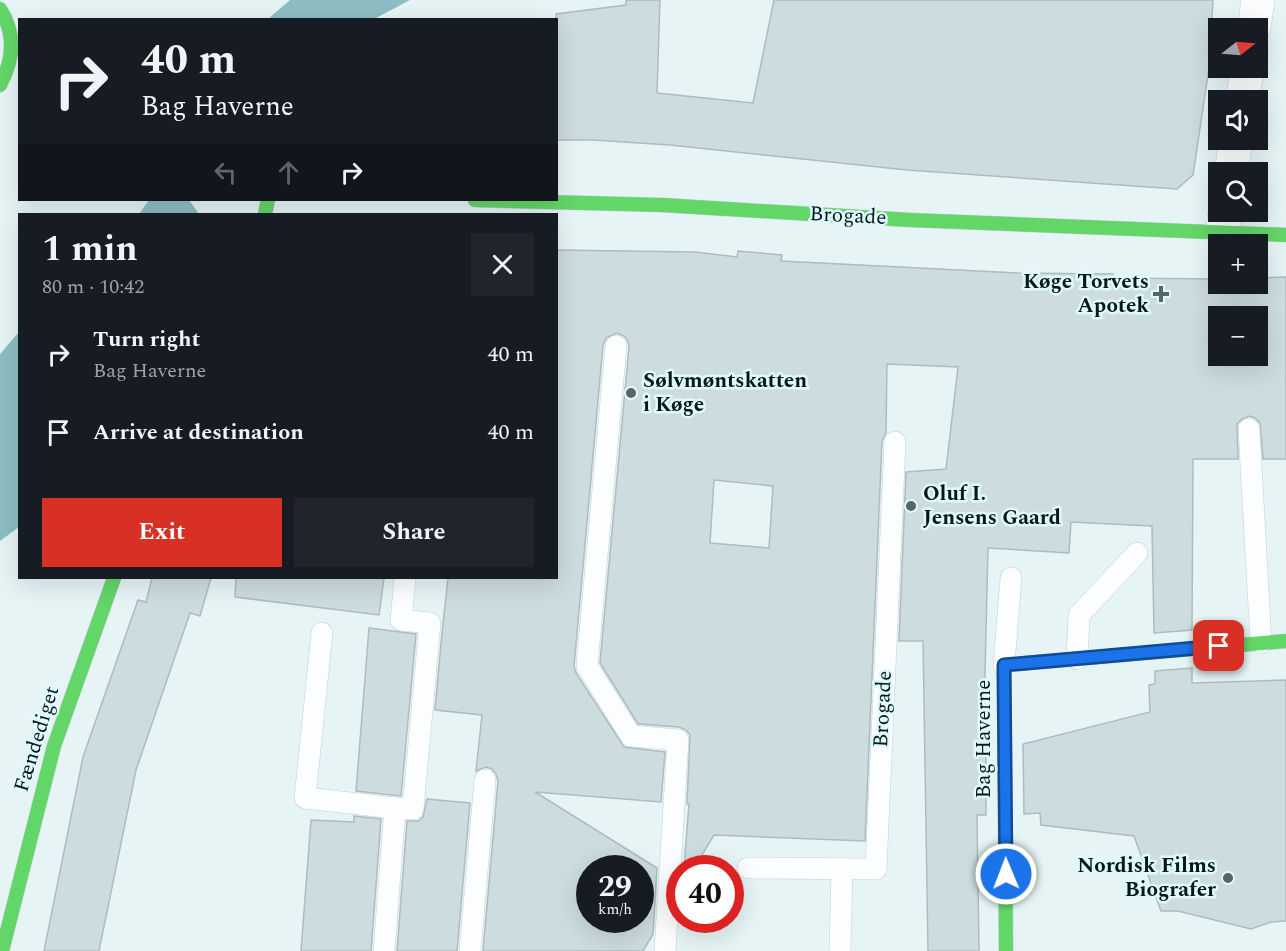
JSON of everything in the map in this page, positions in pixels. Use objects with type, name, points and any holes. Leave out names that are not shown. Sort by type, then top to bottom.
[{"type":"street","points":[[1255,18],[1258,0]]},
{"type":"street","points":[[0,9],[10,29],[15,68],[0,85]]},
{"type":"street","name":"Brogade","points":[[512,201],[662,205],[910,220],[1208,222]]},
{"type":"street","name":"Brogade","points":[[1224,222],[1286,235]]},
{"type":"street","name":"Fændediget","points":[[2,951],[54,746],[105,596],[114,579]]},
{"type":"street","name":"Bag Haverne","points":[[1006,951],[1004,665],[1286,641]]},
{"type":"lane","points":[[616,346],[587,666],[631,736],[678,740],[665,951]]},
{"type":"lane","points":[[1249,429],[1261,643]]},
{"type":"lane","name":"Brogade","points":[[748,868],[876,869],[895,442]]},
{"type":"lane","points":[[1077,659],[1079,615],[1137,553]]},
{"type":"lane","points":[[1004,665],[1011,578]]},
{"type":"lane","points":[[322,633],[305,798],[413,809],[430,623],[401,620],[405,579]]},
{"type":"lane","points":[[470,951],[485,780]]},
{"type":"lane","points":[[384,951],[395,808]]},
{"type":"lane","points":[[840,951],[842,869]]},
{"type":"water","points":[[290,0],[410,0],[376,18],[269,18]]},
{"type":"water","points":[[148,201],[248,201],[239,213],[140,213]]},
{"type":"water","points":[[18,333],[18,528],[0,541],[0,354]]},
{"type":"pier","points":[[190,201],[251,201],[243,213],[198,213]]},
{"type":"building","points":[[626,0],[660,0],[657,93],[753,103],[774,0],[1213,0],[1212,18],[1208,18],[1208,75],[1193,175],[1177,189],[907,170],[670,145],[558,140],[558,18],[556,14],[626,5]]},
{"type":"building","points":[[558,250],[695,252],[737,257],[738,251],[782,255],[781,261],[1018,273],[1113,274],[1113,278],[1208,279],[1208,294],[1268,294],[1268,278],[1286,277],[1286,459],[1263,459],[1260,423],[1249,416],[1237,424],[1238,459],[1193,459],[1192,630],[1154,633],[1152,526],[1071,522],[1069,553],[988,548],[983,755],[986,754],[986,815],[977,815],[979,951],[928,951],[923,641],[899,641],[906,472],[946,469],[958,367],[887,364],[886,433],[882,441],[865,841],[714,835],[702,855],[685,855],[689,804],[687,804],[690,735],[679,727],[638,724],[600,663],[629,347],[624,336],[617,333],[606,338],[603,345],[574,666],[576,673],[624,747],[665,752],[661,802],[535,792],[636,855],[576,855],[576,933],[653,933],[643,951],[483,951],[498,781],[492,769],[486,767],[476,771],[482,715],[435,710],[448,579],[558,579]],"holes":[[[714,480],[773,486],[769,548],[710,543]]]},
{"type":"building","points":[[152,579],[211,579],[200,616],[190,613],[136,770],[99,951],[44,951],[83,757],[138,600],[146,602]]},
{"type":"building","points":[[236,579],[384,579],[379,615],[235,597]]},
{"type":"building","points":[[369,628],[416,634],[401,796],[356,791]]},
{"type":"building","points":[[1192,668],[1192,683],[1286,680],[1286,921],[1271,922],[1251,929],[1178,911],[1161,911],[1134,836],[1041,825],[1040,813],[1024,814],[1023,744],[1150,712],[1149,685],[1155,684],[1155,671]]},
{"type":"building","points":[[427,799],[470,803],[457,951],[397,951],[407,821],[418,821],[423,817]]},
{"type":"building","points":[[354,816],[381,819],[371,951],[301,951],[311,820],[354,822]]},
{"type":"building","points":[[654,866],[657,868],[654,918]]},
{"type":"traffic: fast","points":[[0,9],[11,37],[8,66],[0,85]]},
{"type":"traffic: fast","points":[[265,213],[268,201]]},
{"type":"traffic: fast","points":[[512,201],[662,205],[910,220],[1286,235]]},
{"type":"traffic: fast","points":[[2,951],[54,746],[114,579]]},
{"type":"traffic: fast","points":[[1006,951],[1004,665],[1286,641]]},
{"type":"place","name":"Køge Torvets Apotek","points":[[1161,294]]},
{"type":"place","name":"Sølvmøntskatten i Køge","points":[[631,393]]},
{"type":"place","name":"Oluf I. Jensens Gaard","points":[[911,506]]},
{"type":"place","name":"Nordisk Films Biografer","points":[[1228,878]]},
{"type":"route","points":[[1006,874],[1004,665],[1219,646]]}]
